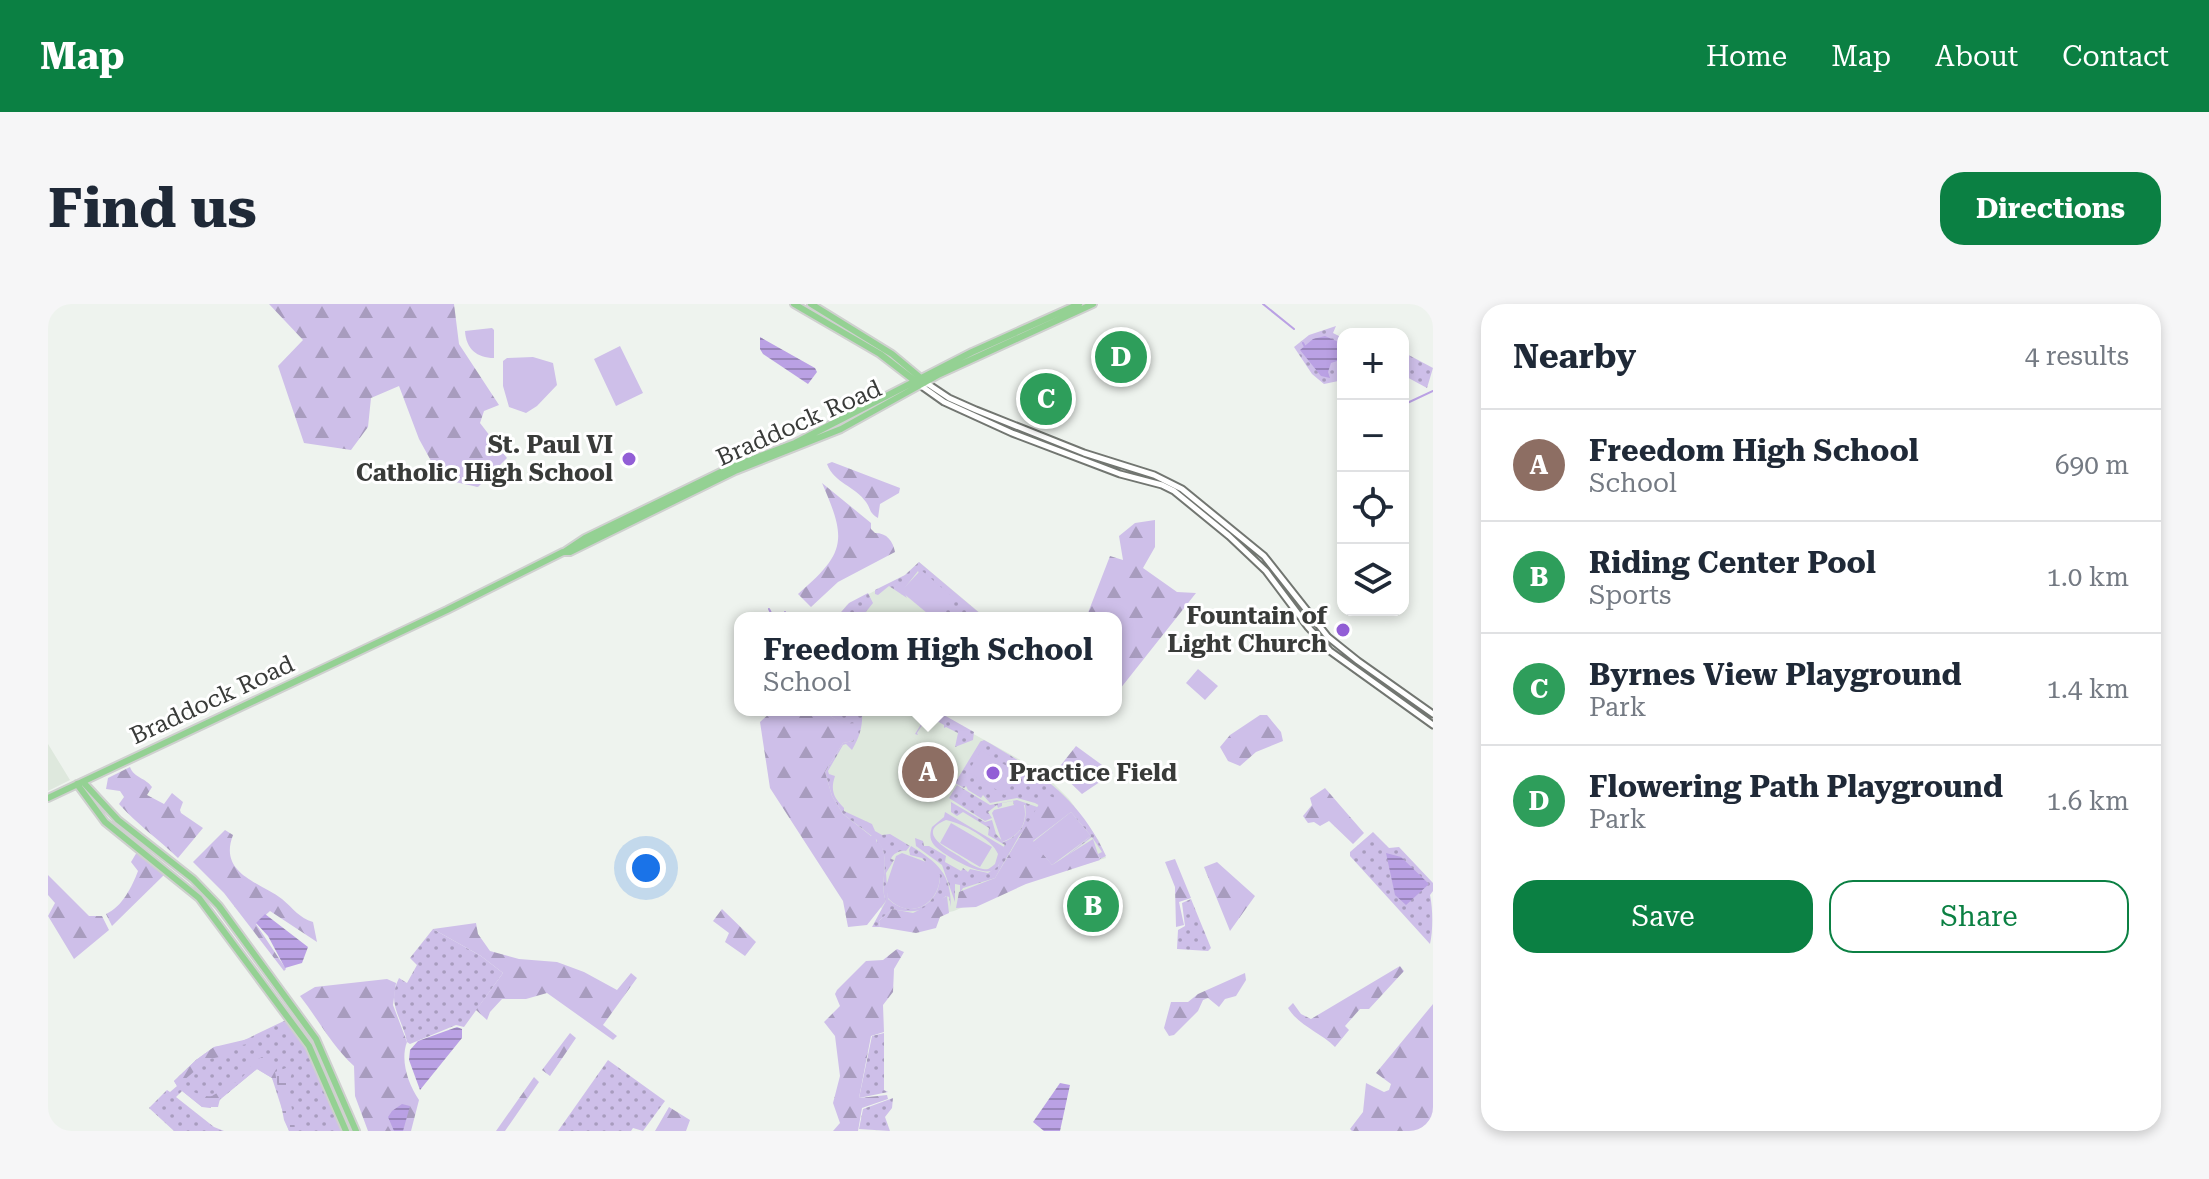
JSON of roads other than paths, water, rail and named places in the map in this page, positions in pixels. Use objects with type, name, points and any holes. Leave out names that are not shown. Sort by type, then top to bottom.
[{"type":"main road","points":[[794,304],[880,354],[944,402],[1012,433],[1174,491],[1266,571],[1322,644],[1433,726]]},
{"type":"main road","points":[[811,304],[892,354],[920,382],[949,398],[1084,453],[1154,475],[1182,489],[1264,556],[1287,582],[1314,622],[1337,646],[1433,714]]},
{"type":"main road","name":"Braddock Road","points":[[563,552],[570,552],[735,471],[841,429],[995,341],[1079,304]]},
{"type":"main road","name":"Braddock Road","points":[[48,798],[563,552],[582,539],[729,468],[785,447],[1093,304]]},
{"type":"main road","points":[[1022,336],[1041,324],[1044,318]]},
{"type":"main road","points":[[974,358],[995,341]]},
{"type":"main road","points":[[809,443],[845,418]]},
{"type":"main road","points":[[80,783],[105,822],[194,893],[213,916],[309,1046],[346,1131]]},
{"type":"main road","points":[[80,783],[118,820],[193,879],[219,906],[316,1039],[356,1131]]},
{"type":"waterway","points":[[1263,304],[1294,329]]},
{"type":"waterway","points":[[1303,343],[1305,347]]},
{"type":"waterway","points":[[1409,402],[1433,391]]},
{"type":"place","name":"Flowering Path Playground","points":[[1121,357]]},
{"type":"place","name":"Byrnes View Playground","points":[[1046,399]]},
{"type":"place","name":"St. Paul VI Catholic High School","points":[[629,459]]},
{"type":"place","name":"Fountain of Light Church","points":[[1343,630]]},
{"type":"place","name":"Freedom High School","points":[[928,772]]},
{"type":"place","name":"Practice Field","points":[[993,773]]},
{"type":"place","name":"Riding Center Pool","points":[[1093,906]]}]
